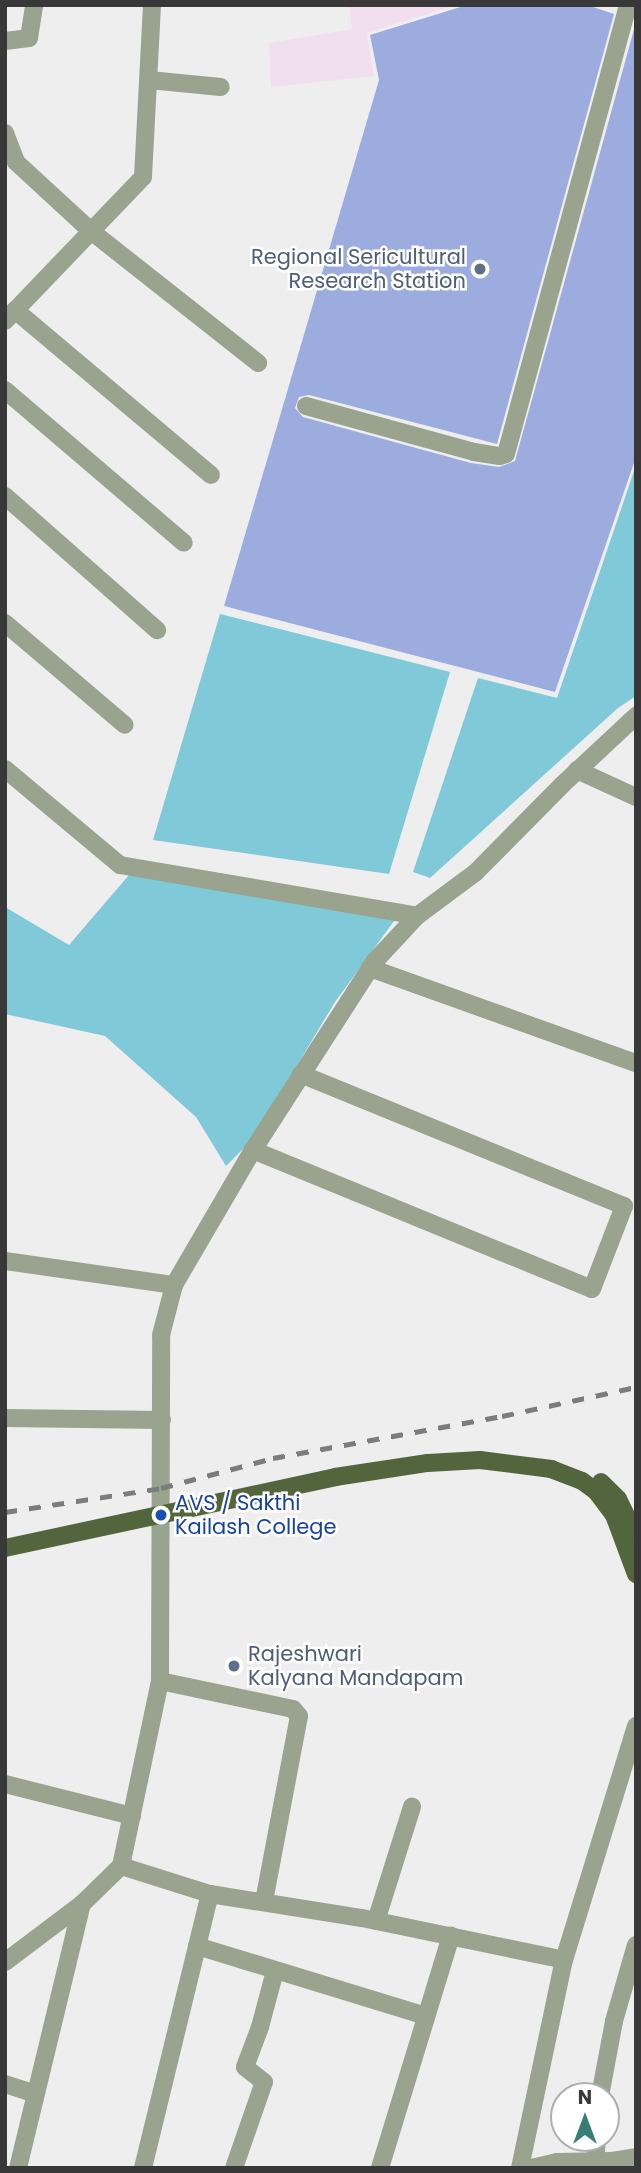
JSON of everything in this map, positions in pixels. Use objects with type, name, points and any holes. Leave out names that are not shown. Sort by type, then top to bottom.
[{"type":"main road","points":[[513,1462],[535,1458],[550,1459],[589,1473],[618,1499],[636,1536]]},
{"type":"main road","points":[[7,1548],[233,1497],[387,1468],[480,1460],[513,1462],[568,1474],[596,1491],[614,1515],[636,1574]]},
{"type":"street","points":[[5,41],[29,38],[34,5]]},
{"type":"street","points":[[152,5],[143,177],[10,315],[211,475]]},
{"type":"street","points":[[306,406],[474,452],[500,456],[506,454],[628,5]]},
{"type":"street","points":[[149,80],[221,86]]},
{"type":"street","points":[[5,132],[11,168],[257,363]]},
{"type":"street","points":[[5,390],[184,542]]},
{"type":"street","points":[[5,496],[157,629]]},
{"type":"street","points":[[5,623],[125,725]]},
{"type":"street","points":[[7,1958],[82,1904],[121,1866],[160,1681],[161,1335],[174,1285],[253,1150],[370,968],[417,916],[475,873],[636,716]]},
{"type":"street","points":[[5,769],[120,865],[417,916]]},
{"type":"street","points":[[577,771],[636,797]]},
{"type":"street","points":[[370,968],[636,1063]]},
{"type":"street","points":[[253,1150],[592,1289],[624,1206],[301,1074]]},
{"type":"street","points":[[5,1261],[174,1285]]},
{"type":"street","points":[[5,1418],[162,1420]]},
{"type":"street","points":[[160,1681],[293,1709],[299,1716],[264,1902]]},
{"type":"street","points":[[520,2168],[564,1960],[636,1726]]},
{"type":"street","points":[[5,1784],[132,1815]]},
{"type":"street","points":[[376,1921],[412,1807]]},
{"type":"street","points":[[121,1866],[210,1894],[376,1921],[564,1960]]},
{"type":"street","points":[[143,2168],[210,1894]]},
{"type":"street","points":[[18,2168],[82,1904]]},
{"type":"street","points":[[380,2168],[451,1936]]},
{"type":"street","points":[[603,2082],[614,2021],[636,1945]]},
{"type":"street","points":[[197,1946],[426,2016]]},
{"type":"street","points":[[234,2168],[264,2082],[245,2067],[260,2027],[275,1971]]},
{"type":"street","points":[[5,2084],[35,2094]]},
{"type":"street","points":[[595,2162],[596,2152]]},
{"type":"street","points":[[531,2168],[557,2162],[595,2162],[636,2157]]},
{"type":"shaded area","points":[[349,5],[456,5],[367,33],[374,76],[271,87],[269,43],[352,29]]},
{"type":"water","points":[[636,465],[636,696],[618,708],[430,878],[413,872],[478,678],[557,698]]},
{"type":"water","points":[[220,614],[450,672],[389,874],[153,840]]},
{"type":"water","points":[[129,875],[397,917],[335,1002],[252,1140],[226,1166],[196,1117],[105,1036],[5,1014],[5,907],[69,945]]},
{"type":"building","name":"Regional Sericultural Research Station","points":[[467,5],[587,5],[614,14],[497,444],[309,395],[299,397],[295,408],[303,417],[471,463],[499,467],[515,461],[636,22],[636,457],[555,692],[224,606],[379,80],[370,35]]},
{"type":"railway","points":[[5,1512],[161,1488],[273,1458],[502,1416],[636,1387]]},
{"type":"place","name":"Regional Sericultural Research Station","points":[[480,269]]},
{"type":"place","name":"AVS / Sakthi Kailash College","points":[[161,1515]]},
{"type":"place","name":"Rajeshwari Kalyana Mandapam","points":[[234,1666]]}]
